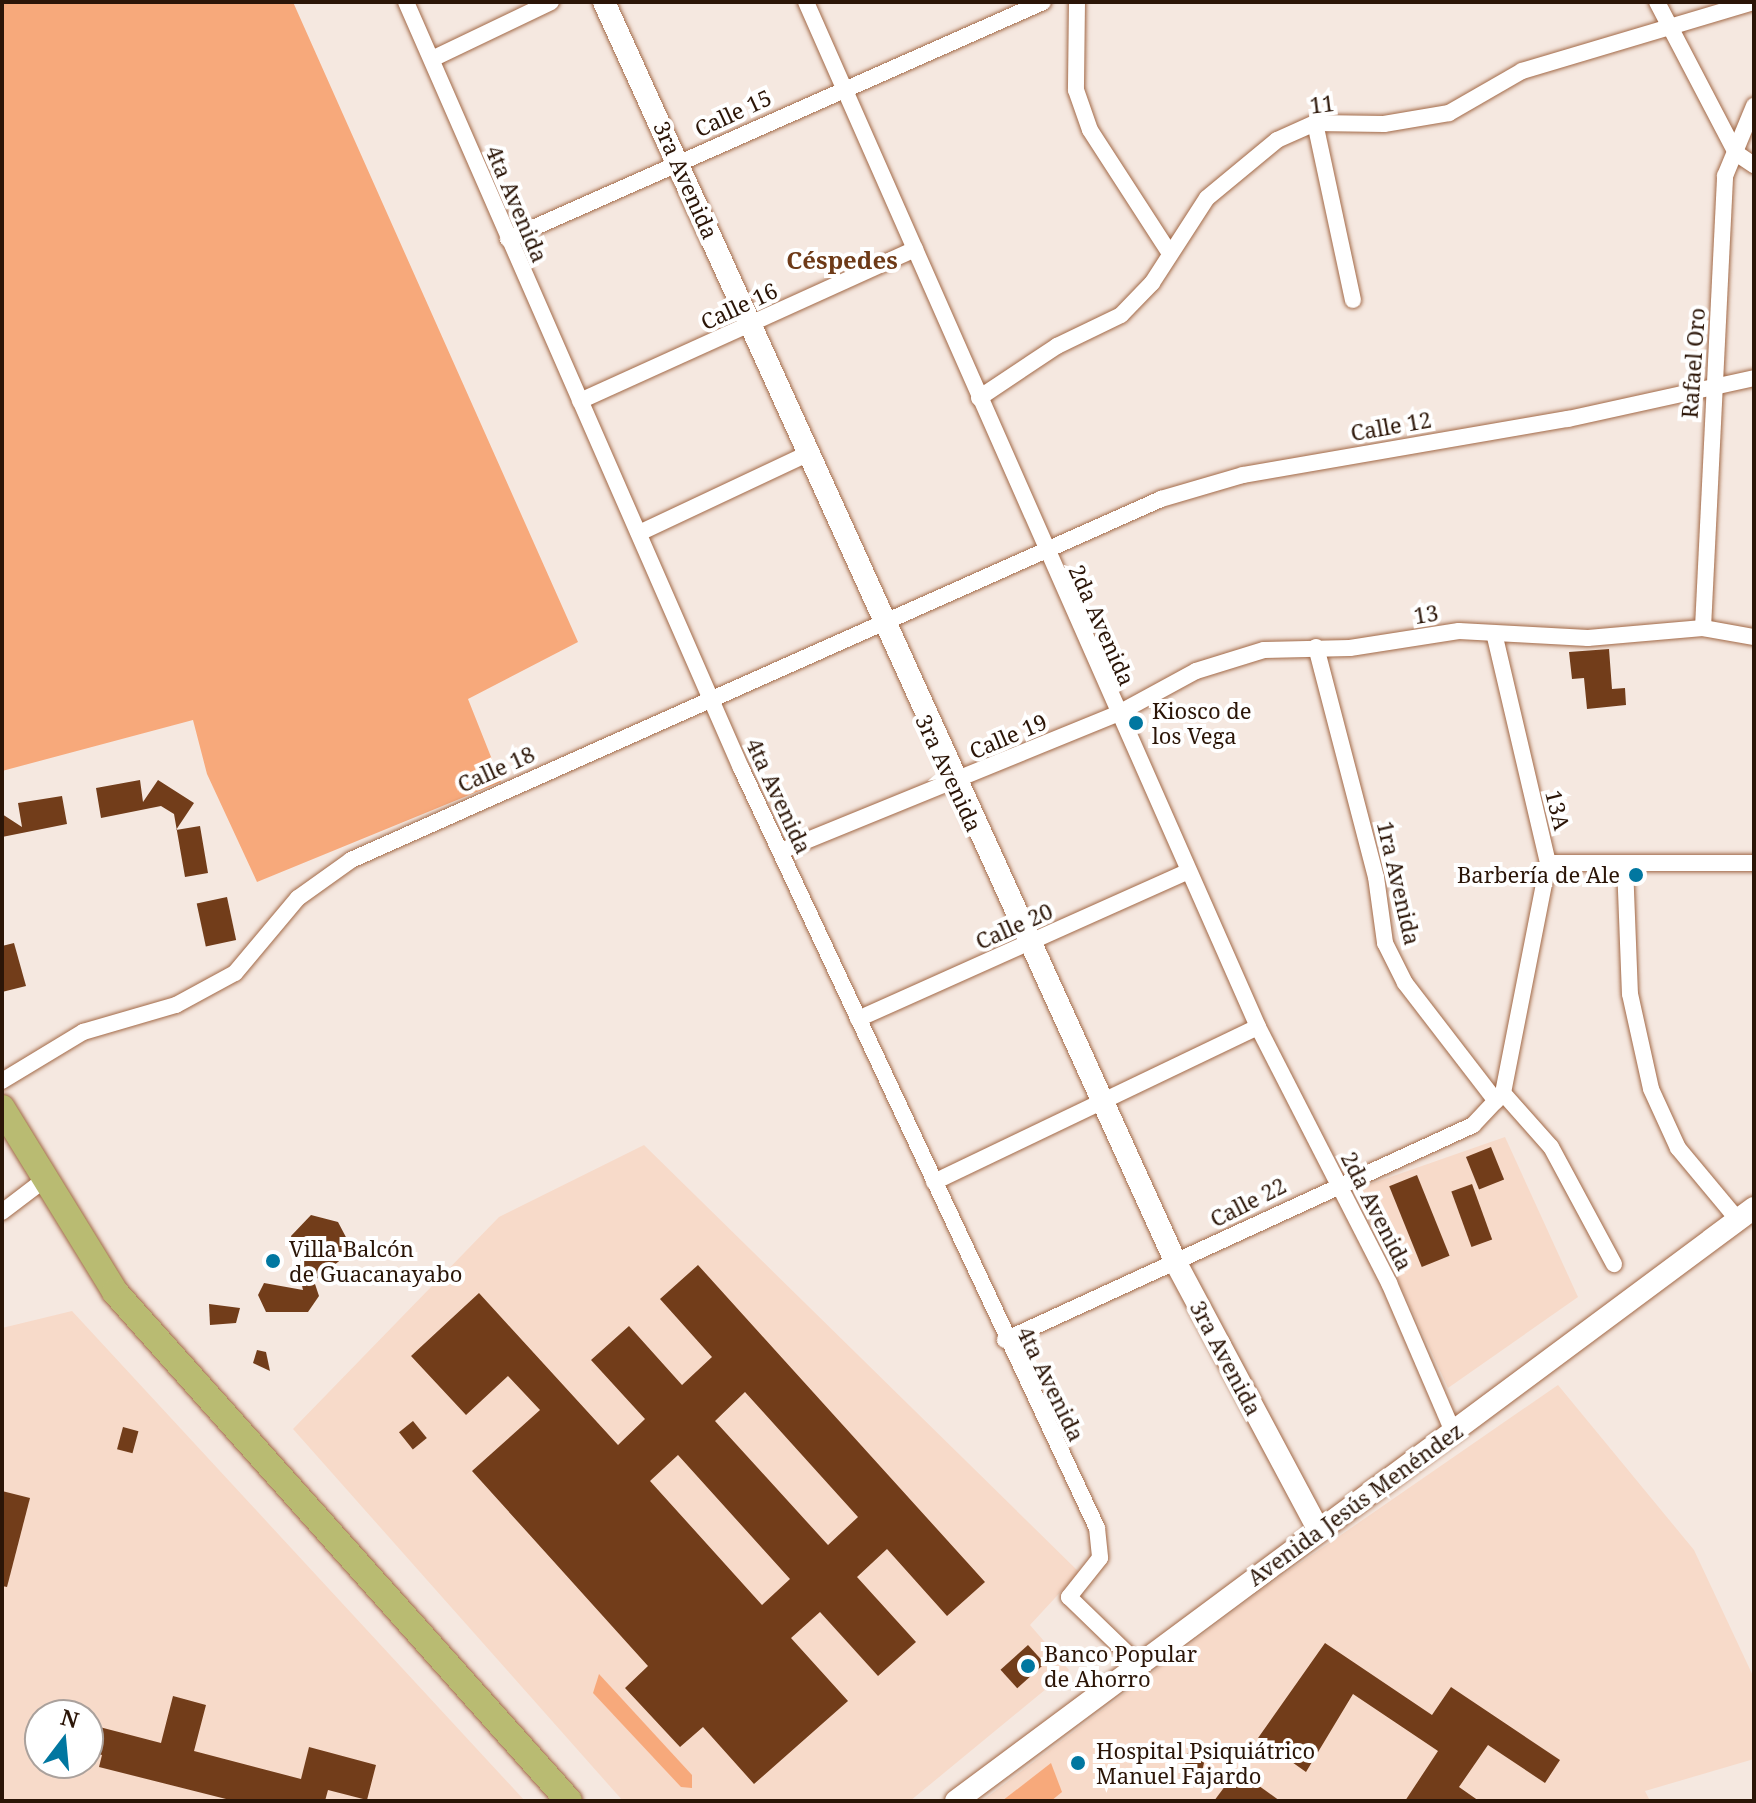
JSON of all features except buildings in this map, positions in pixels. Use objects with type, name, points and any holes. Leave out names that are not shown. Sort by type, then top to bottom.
[{"type":"main road","points":[[2,1108],[115,1292],[569,1801]]},
{"type":"street","name":"4ta Avenida","points":[[406,2],[710,698],[1005,1340],[1097,1528],[1100,1558],[1069,1597],[1135,1661]]},
{"type":"street","points":[[432,59],[551,2]]},
{"type":"street","name":"3ra Avenida","points":[[604,2],[680,162],[879,621],[1176,1263],[1319,1531]]},
{"type":"street","name":"2da Avenida","points":[[806,2],[1187,872],[1258,1027],[1337,1181],[1454,1434]]},
{"type":"street","name":"Calle 15","points":[[508,239],[845,86],[1043,2]]},
{"type":"street","points":[[1077,2],[1076,90],[1090,130],[1169,252]]},
{"type":"street","points":[[1657,2],[1674,29],[1736,153],[1754,165]]},
{"type":"street","name":"11","points":[[979,398],[1057,346],[1121,315],[1207,198],[1277,140],[1315,123],[1384,124],[1449,113],[1522,71],[1674,29],[1754,2]]},
{"type":"street","name":"Rafael Oro","points":[[1703,628],[1712,387],[1725,176],[1754,106]]},
{"type":"street","points":[[1315,123],[1353,300]]},
{"type":"street","name":"Calle 16","points":[[580,401],[749,327],[915,249]]},
{"type":"street","name":"Calle 12","points":[[1045,551],[1161,499],[1243,475],[1754,378]]},
{"type":"street","points":[[639,533],[805,455]]},
{"type":"street","name":"Calle 18","points":[[2,1081],[83,1032],[176,1005],[235,973],[298,898],[351,860],[879,621],[1045,551]]},
{"type":"street","name":"13","points":[[1117,714],[1196,671],[1264,650],[1494,633],[1588,638],[1703,628],[1754,637]]},
{"type":"street","name":"13A","points":[[1494,633],[1548,863],[1499,1097]]},
{"type":"street","name":"1ra Avenida","points":[[1316,647],[1376,877],[1385,943],[1405,983],[1499,1097],[1551,1147],[1614,1264]]},
{"type":"street","name":"Calle 19","points":[[781,851],[953,784],[1117,714]]},
{"type":"street","points":[[1548,863],[1754,863]]},
{"type":"street","points":[[1625,865],[1630,994],[1651,1089],[1678,1148],[1746,1214]]},
{"type":"street","name":"Calle 20","points":[[858,1019],[1187,872]]},
{"type":"street","points":[[934,1182],[1103,1105],[1258,1027]]},
{"type":"street","name":"Calle 22","points":[[1005,1340],[1176,1263],[1337,1181],[1473,1125],[1499,1097]]},
{"type":"street","points":[[2,1212],[44,1180]]},
{"type":"street","name":"Avenida Jesús Menéndez","points":[[956,1801],[1135,1661],[1454,1434],[1746,1214]]},
{"type":"shaded area","points":[[2,2],[293,2],[578,642],[468,699],[501,782],[257,882],[207,774],[193,720],[2,771]]},
{"type":"shaded area","points":[[1505,1137],[1578,1297],[1448,1388],[1356,1189]]},
{"type":"shaded area","points":[[644,1145],[1079,1572],[1030,1625],[1069,1670],[910,1801],[623,1801],[293,1429],[499,1217]]},
{"type":"shaded area","points":[[72,1311],[525,1801],[2,1801],[2,1328]]},
{"type":"shaded area","points":[[1558,1385],[1694,1550],[1754,1678],[1754,1759],[1645,1791],[1650,1801],[982,1801],[1267,1586]]},
{"type":"shaded area","points":[[599,1674],[692,1775],[692,1788],[681,1787],[593,1693]]},
{"type":"shaded area","points":[[1051,1763],[1062,1792],[1051,1801],[1002,1801]]},
{"type":"place","name":"Kiosco de los Vega","points":[[1136,723]]},
{"type":"place","name":"Barbería de Ale","points":[[1636,875]]},
{"type":"place","name":"Villa Balcón de Guacanayabo","points":[[273,1261]]},
{"type":"place","name":"Banco Popular de Ahorro","points":[[1028,1666]]},
{"type":"place","name":"Hospital Psiquiátrico Manuel Fajardo","points":[[1078,1763]]},
{"type":"district","name":"Céspedes","points":[[842,260]]}]
